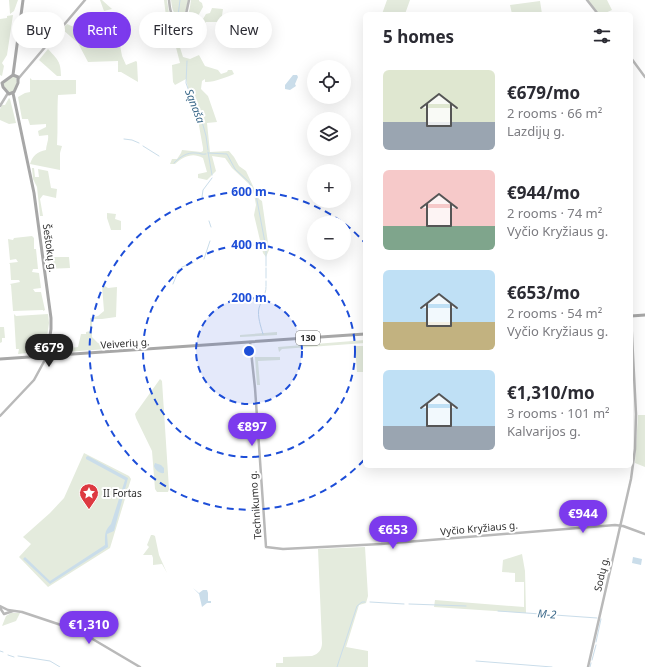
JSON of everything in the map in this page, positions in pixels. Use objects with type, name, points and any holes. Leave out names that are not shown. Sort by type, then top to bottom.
[{"type":"main road","points":[[23,0],[13,75],[2,83],[2,86],[8,93],[13,93],[16,90],[18,79],[85,0]]},
{"type":"main road","points":[[168,0],[171,13],[175,18],[180,19],[185,16],[189,0]]},
{"type":"main road","points":[[587,0],[596,12]]},
{"type":"main road","points":[[633,61],[645,77]]},
{"type":"main road","points":[[13,75],[18,79]]},
{"type":"main road","points":[[0,106],[8,93]]},
{"type":"main road","name":"Šeštokų g.","points":[[13,93],[34,193],[51,318],[47,356]]},
{"type":"main road","points":[[633,316],[645,315]]},
{"type":"main road","name":"130","points":[[250,342],[363,334]]},
{"type":"main road","name":"Veiverių g.","points":[[0,359],[250,342]]},
{"type":"main road","name":"Technikumo g.","points":[[250,342],[266,547]]},
{"type":"main road","name":"Sodų g.","points":[[633,355],[636,414],[633,464]]},
{"type":"main road","points":[[0,416],[34,380],[47,356]]},
{"type":"main road","name":"Sodų g.","points":[[588,667],[632,468]]},
{"type":"main road","name":"Vyčio Kryžiaus g.","points":[[266,547],[283,550],[381,544],[610,525],[620,525],[645,534]]},
{"type":"main road","points":[[2,608],[4,614],[8,611],[18,611],[79,631],[140,667]]},
{"type":"main road","points":[[2,608],[8,611]]},
{"type":"shaded area","points":[[9,0],[18,0],[14,11],[10,14]]},
{"type":"shaded area","points":[[100,0],[102,0],[112,9],[104,11]]},
{"type":"shaded area","points":[[164,0],[167,0],[169,12],[165,12]]},
{"type":"shaded area","points":[[171,0],[188,0],[185,12],[174,12]]},
{"type":"shaded area","points":[[191,0],[199,0],[203,7],[200,12],[189,12]]},
{"type":"shaded area","points":[[387,0],[410,0],[406,12],[383,12]]},
{"type":"shaded area","points":[[588,0],[607,0],[612,10],[608,12],[597,12]]},
{"type":"shaded area","points":[[540,1],[542,12],[512,12],[510,5]]},
{"type":"shaded area","points":[[212,8],[223,9],[223,12],[215,12],[215,22],[207,22],[207,14],[210,13]]},
{"type":"shaded area","points":[[12,15],[12,22],[7,55],[2,63],[4,66],[2,76],[0,75],[0,19],[7,18],[7,16]]},
{"type":"shaded area","points":[[67,24],[73,26],[73,39],[65,32],[65,26]]},
{"type":"shaded area","points":[[81,48],[120,48],[126,65],[136,61],[137,62],[138,82],[121,72],[118,72],[118,61],[88,62]]},
{"type":"shaded area","points":[[176,48],[180,48],[183,57],[190,59],[199,55],[205,66],[218,70],[221,74],[227,72],[228,70],[232,70],[234,74],[212,82],[205,82],[205,79],[202,81],[201,89],[208,96],[217,122],[207,123],[210,152],[229,151],[239,166],[246,171],[259,199],[262,201],[269,250],[266,257],[263,253],[254,215],[256,205],[254,194],[249,184],[232,168],[225,158],[212,156],[216,171],[207,180],[198,178],[198,174],[207,172],[203,158],[199,156],[191,155],[181,159],[175,164],[170,164],[172,159],[177,159],[182,150],[203,151],[198,120],[191,101],[186,79],[175,85],[173,82],[172,65],[180,63]]},
{"type":"shaded area","points":[[48,49],[58,61],[61,76],[57,76],[39,60]]},
{"type":"shaded area","points":[[13,76],[16,77],[17,81],[15,89],[13,92],[9,92],[3,83]]},
{"type":"shaded area","points":[[30,78],[32,80],[76,80],[76,94],[58,95],[57,145],[62,146],[60,153],[60,170],[30,164],[32,158],[36,154],[46,150],[48,135],[39,136],[38,131],[46,127],[46,124],[30,125],[28,119],[22,119],[18,97],[30,92]]},
{"type":"shaded area","points":[[9,98],[16,123],[9,124],[0,120],[0,109],[2,105],[5,105]]},
{"type":"shaded area","points":[[32,168],[34,168],[35,177],[39,177],[38,169],[48,171],[51,188],[57,189],[56,198],[43,195],[40,199],[43,216],[40,216],[37,187],[33,179]]},
{"type":"shaded area","points":[[107,213],[116,214],[115,219],[121,221],[121,230],[111,230]]},
{"type":"shaded area","points":[[32,236],[34,238],[34,249],[36,249],[38,269],[33,269],[32,272],[39,273],[41,288],[33,289],[35,292],[41,292],[45,310],[13,311],[10,284],[20,282],[19,280],[11,280],[9,263],[18,262],[16,259],[10,260],[8,239],[13,240],[14,238]]},
{"type":"shaded area","points":[[51,246],[54,257],[69,257],[70,268],[47,269],[45,249]]},
{"type":"shaded area","points":[[102,286],[108,288],[117,287],[116,317],[92,319],[92,337],[98,343],[106,344],[107,349],[52,353],[52,348],[61,346],[64,349],[78,347],[81,334],[86,334],[86,332],[90,331],[90,318],[98,316],[104,311]]},
{"type":"shaded area","points":[[48,313],[49,323],[45,351],[18,354],[19,349],[16,349],[14,314],[16,316]]},
{"type":"shaded area","points":[[0,327],[4,327],[5,338],[2,338],[2,342],[0,343]]},
{"type":"shaded area","points":[[277,332],[277,335],[240,337],[240,335]]},
{"type":"shaded area","points":[[363,340],[363,343],[282,349],[279,352],[278,347]]},
{"type":"shaded area","points":[[355,346],[363,346],[363,372],[357,372]]},
{"type":"shaded area","points":[[255,357],[280,357],[280,360],[258,361],[260,385],[257,385]]},
{"type":"shaded area","points":[[160,379],[162,381],[168,492],[157,492],[155,489],[152,451],[135,414]]},
{"type":"shaded area","points":[[638,415],[645,415],[645,467],[635,463]]},
{"type":"shaded area","name":"II Fortas","points":[[84,453],[129,476],[131,479],[110,548],[48,587],[19,557],[31,544],[23,537],[50,513],[64,498]]},
{"type":"shaded area","points":[[151,535],[155,536],[159,555],[167,573],[162,564],[153,565],[152,555],[143,555],[149,547],[147,545]]},
{"type":"shaded area","points":[[365,547],[368,596],[366,603],[359,605],[346,647],[368,651],[368,667],[276,667],[276,663],[283,663],[283,657],[312,656],[320,651],[322,643],[318,549]]},
{"type":"shaded area","points":[[522,554],[525,571],[526,613],[434,607],[435,600],[524,607],[524,582],[515,582],[515,573],[502,572],[503,560]]},
{"type":"shaded area","points":[[11,613],[20,613],[16,621],[2,626],[6,616]]},
{"type":"water","points":[[293,75],[297,75],[298,77],[295,84],[296,86],[290,90],[285,89],[285,85]]},
{"type":"water","points":[[88,456],[128,478],[114,531],[107,534],[108,547],[50,584],[23,559],[25,557],[50,581],[105,545],[106,531],[111,524],[125,480],[86,459]]},
{"type":"water","points":[[155,463],[164,468],[164,473],[157,470],[154,466]]},
{"type":"water","points":[[633,557],[642,559],[641,565],[632,563]]},
{"type":"water","points":[[193,588],[199,593],[203,590],[207,590],[208,601],[211,601],[211,603],[207,603],[202,607],[199,594]]},
{"type":"waterway","name":"Sąnaša","points":[[178,12],[180,0]]},
{"type":"waterway","name":"Sąnaša","points":[[187,61],[186,83],[198,116],[203,125],[208,150]]},
{"type":"waterway","points":[[124,139],[139,143]]},
{"type":"waterway","points":[[143,146],[159,156]]},
{"type":"waterway","points":[[208,152],[212,175]]},
{"type":"waterway","points":[[174,163],[181,157],[190,153],[206,154]]},
{"type":"waterway","points":[[208,153],[227,154],[235,169],[249,182],[256,195],[266,248],[266,266]]},
{"type":"waterway","points":[[202,197],[203,190],[212,178]]},
{"type":"waterway","points":[[209,221],[211,227]]},
{"type":"waterway","points":[[204,259],[210,241]]},
{"type":"waterway","points":[[182,267],[193,263]]},
{"type":"waterway","points":[[266,268],[266,278]]},
{"type":"waterway","points":[[173,284],[179,269]]},
{"type":"waterway","points":[[266,281],[266,286]]},
{"type":"waterway","points":[[263,334],[258,314],[266,287]]},
{"type":"waterway","name":"M-2","points":[[337,667],[357,606],[362,602],[365,602]]},
{"type":"waterway","name":"M-2","points":[[370,602],[404,604]]},
{"type":"waterway","name":"M-2","points":[[409,604],[466,606]]},
{"type":"waterway","name":"M-2","points":[[498,611],[597,618]]},
{"type":"waterway","name":"M-2","points":[[596,642],[601,619]]},
{"type":"waterway","name":"M-2","points":[[592,660],[596,645]]},
{"type":"waterway","points":[[8,655],[14,657]]},
{"type":"waterway","points":[[18,656],[50,661],[60,667]]},
{"type":"waterway","name":"M-2","points":[[476,661],[552,667]]},
{"type":"waterway","name":"M-2","points":[[590,667],[591,663]]},
{"type":"place","name":"II Fortas","points":[[89,510]]}]
